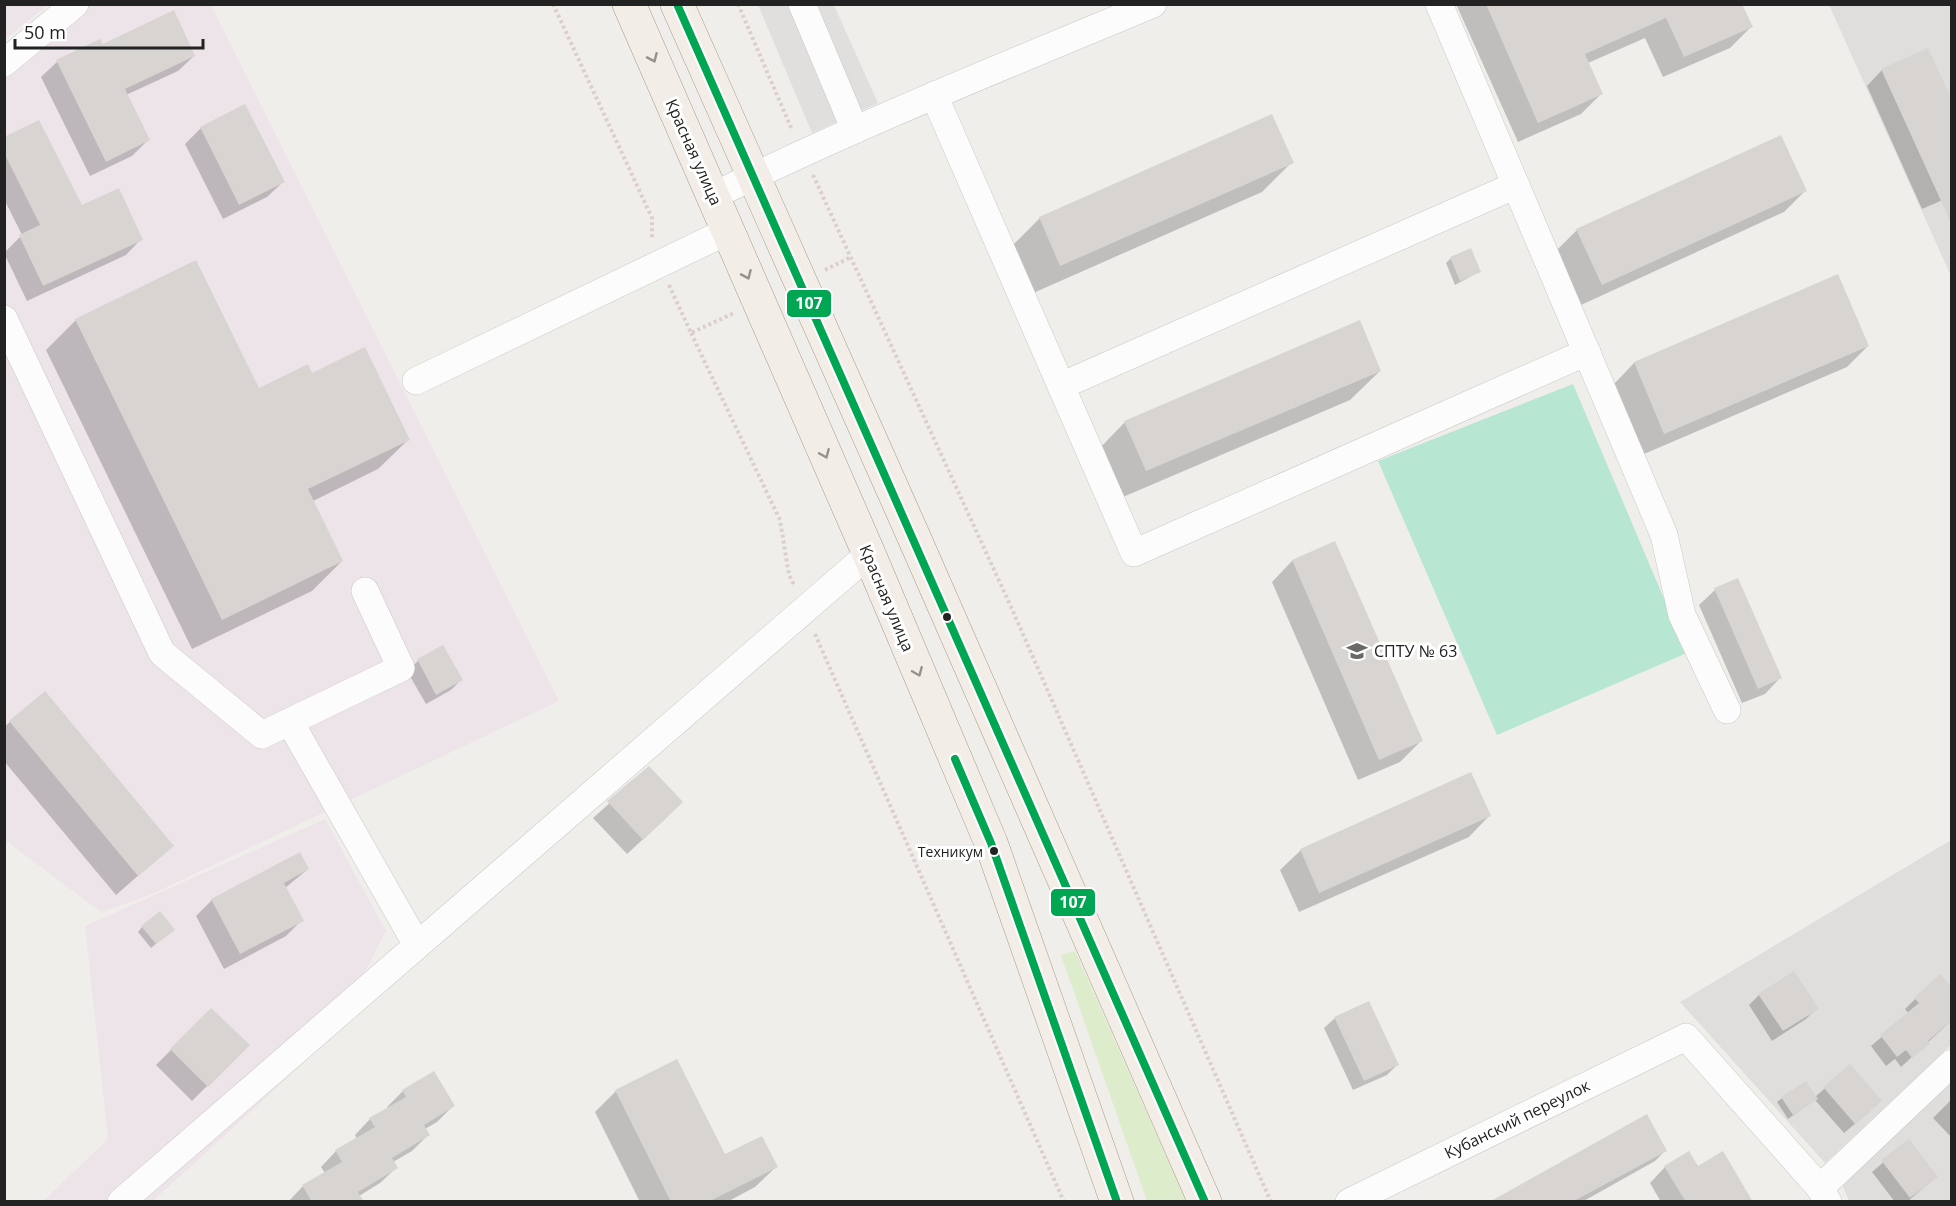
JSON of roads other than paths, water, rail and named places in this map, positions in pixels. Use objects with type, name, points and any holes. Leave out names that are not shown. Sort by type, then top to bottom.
[{"type":"main road","name":"Красная улица","points":[[629,4],[869,554],[991,843],[1117,1202]]},
{"type":"main road","points":[[677,4],[752,177],[914,535],[1205,1202]]},
{"type":"street","points":[[4,63],[75,4]]},
{"type":"street","points":[[802,4],[855,130]]},
{"type":"street","points":[[713,196],[802,152],[1153,4]]},
{"type":"street","points":[[1439,4],[1664,535],[1682,615],[1727,710]]},
{"type":"street","points":[[934,95],[1134,553],[1587,352]]},
{"type":"street","points":[[1061,386],[1516,185]]},
{"type":"street","points":[[416,381],[728,231]]},
{"type":"street","points":[[4,319],[162,653],[262,735],[401,668],[365,591]]},
{"type":"street","points":[[121,1202],[869,554]]},
{"type":"street","points":[[290,722],[417,945]]},
{"type":"street","name":"Кубанский переулок","points":[[1349,1202],[1686,1037],[1824,1195]]},
{"type":"street","points":[[1824,1195],[1952,1064]]},
{"type":"place","name":"СПТУ № 63","points":[[1357,651]]},
{"type":"place","name":"Техникум","points":[[994,851]]}]
